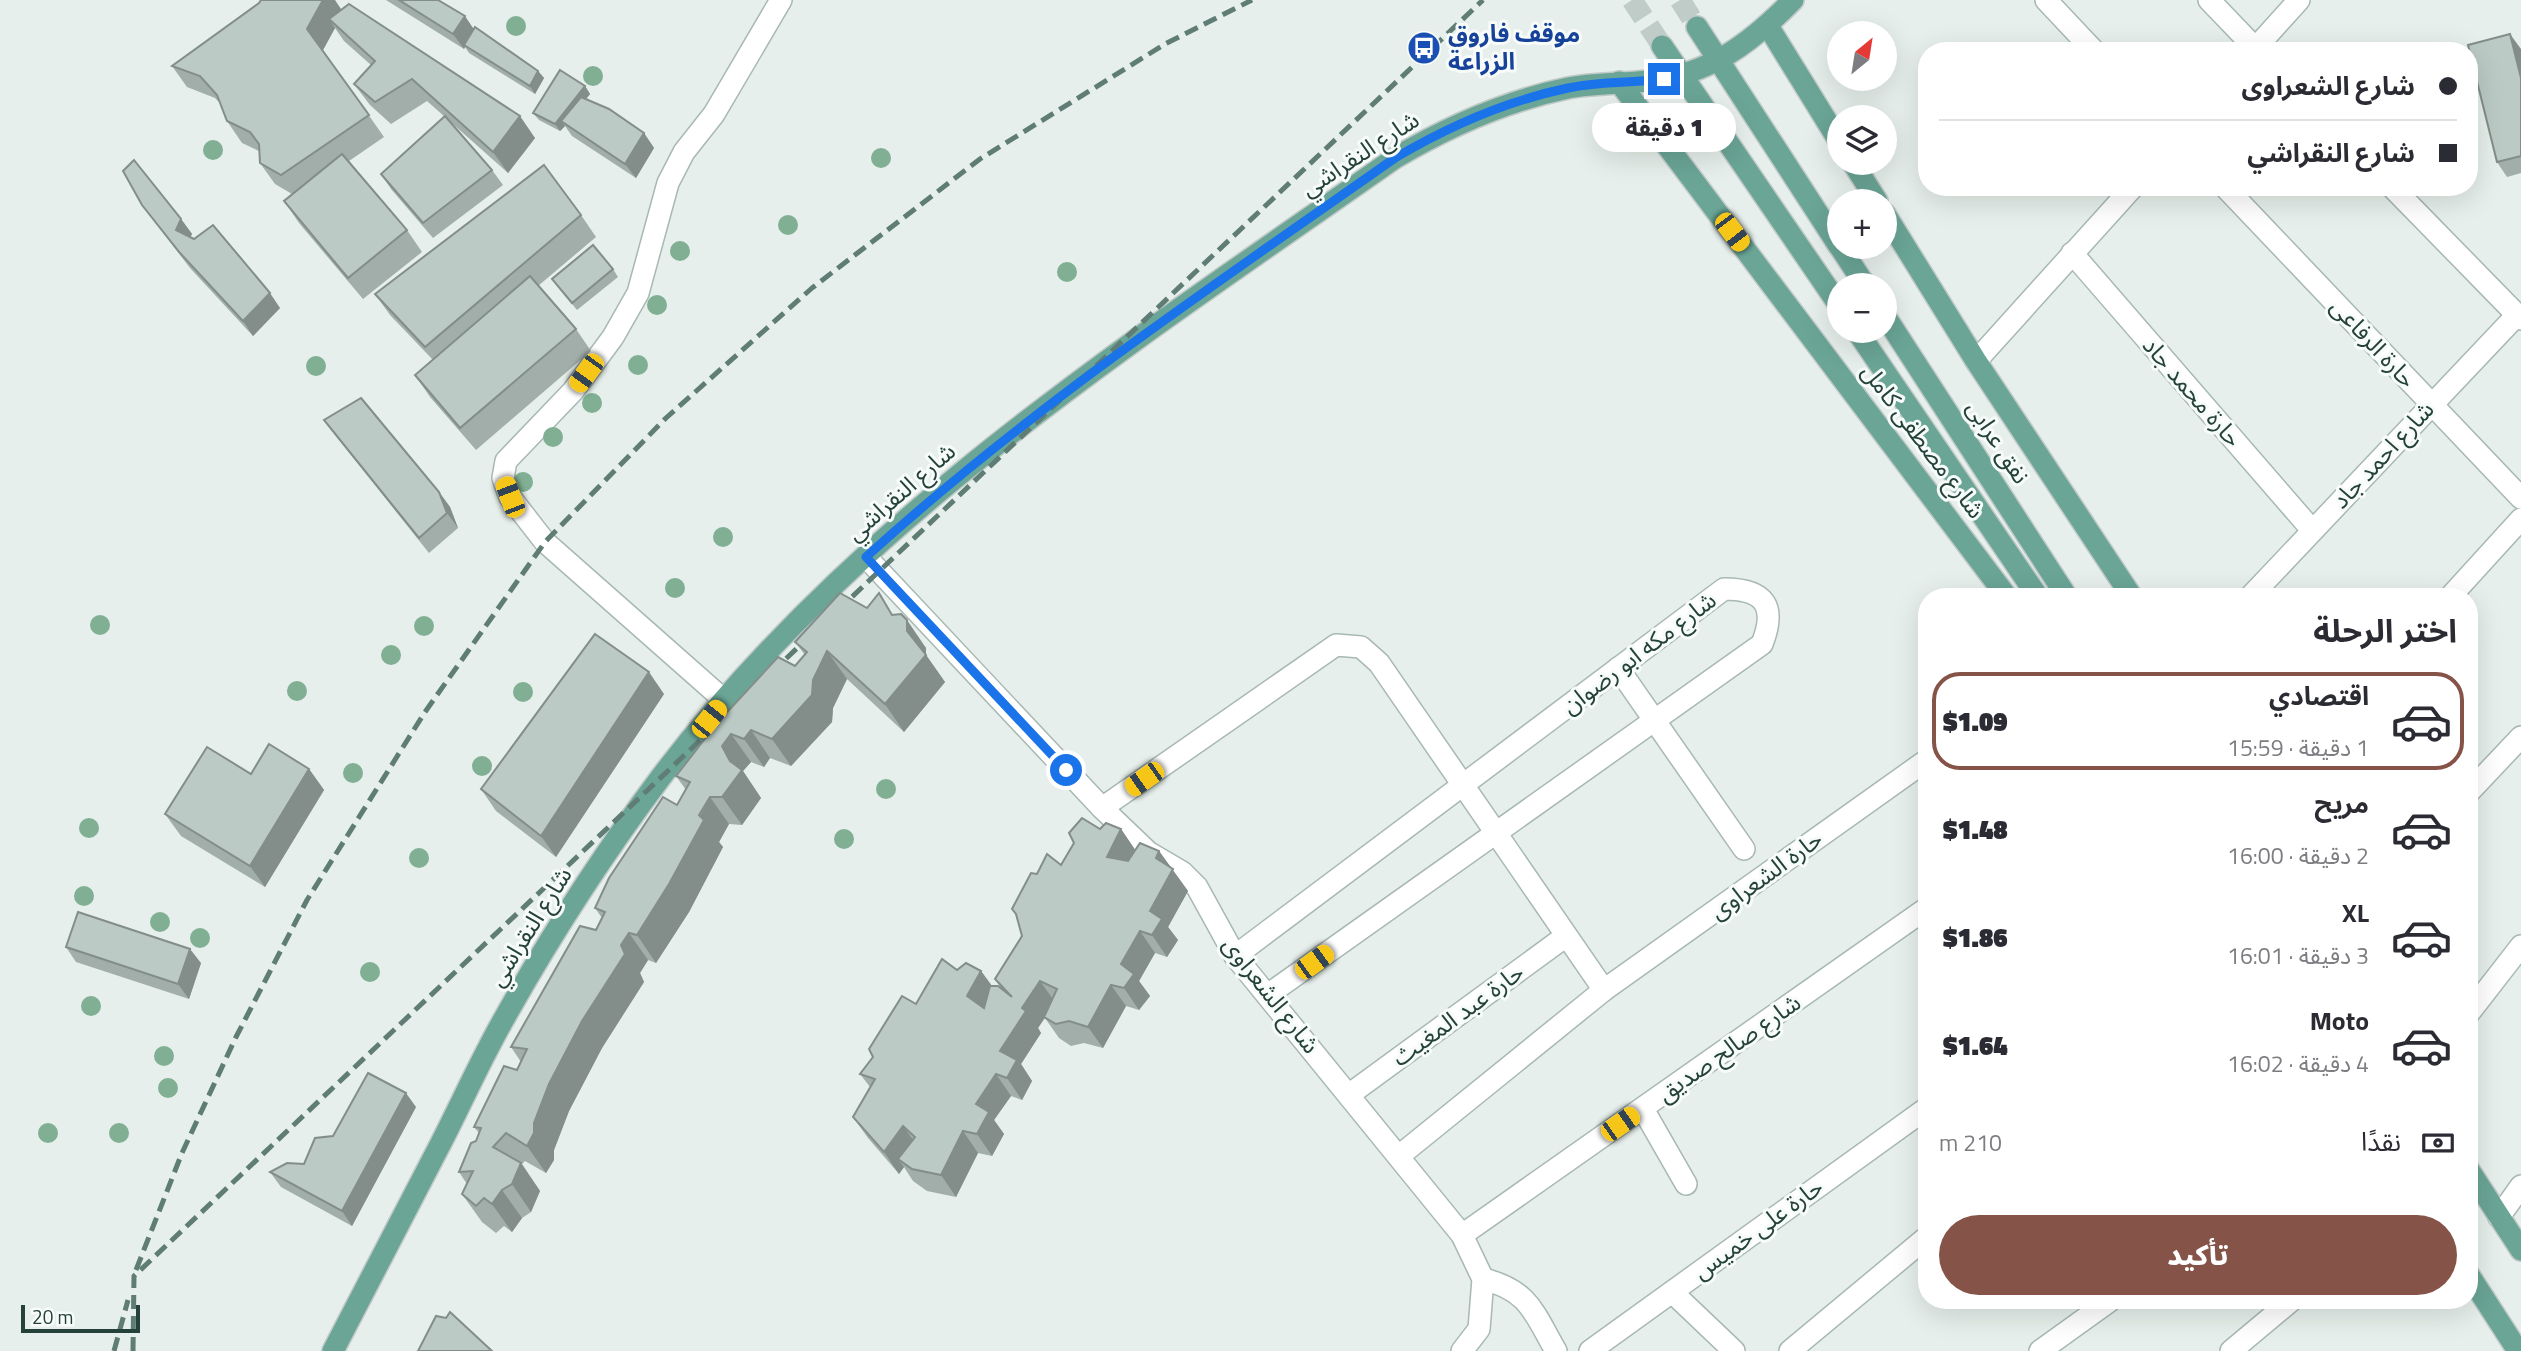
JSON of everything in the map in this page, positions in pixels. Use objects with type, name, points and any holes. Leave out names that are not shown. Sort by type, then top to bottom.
[{"type":"main road","name":"شارع النقراشي","points":[[333,1351],[505,1017],[604,859],[662,777],[724,700],[793,626],[866,557],[937,492],[1090,371],[1395,158],[1436,134],[1524,99],[1570,88],[1682,75],[1719,61],[1768,26],[1793,0]]},
{"type":"main road","points":[[1768,26],[1827,122]]},
{"type":"main road","points":[[1697,27],[1827,226]]},
{"type":"main road","points":[[1662,46],[1827,287]]},
{"type":"main road","name":"شارع مصطفى كامل","points":[[1619,82],[2000,588]]},
{"type":"main road","points":[[1897,233],[1976,361],[2126,588]]},
{"type":"main road","name":"نفق عرابى","points":[[1897,335],[2061,588]]},
{"type":"main road","points":[[1865,343],[2032,588]]},
{"type":"main road","points":[[2478,1184],[2521,1250]]},
{"type":"main road","points":[[2478,1290],[2518,1351]]},
{"type":"street","points":[[724,700],[545,542],[510,497],[503,478],[506,461],[573,391],[612,337],[638,293],[668,183],[684,152],[714,114],[781,0]]},
{"type":"street","points":[[2046,0],[2086,42]]},
{"type":"street","points":[[2209,0],[2248,42]]},
{"type":"street","points":[[2262,42],[2299,0]]},
{"type":"street","points":[[1976,361],[2125,196]]},
{"type":"street","name":"حارة الرفاعى","points":[[2234,196],[2521,498]]},
{"type":"street","points":[[2401,196],[2519,317]]},
{"type":"street","name":"حارة محمد جاد","points":[[2072,253],[2312,530]]},
{"type":"street","name":"شارع احمد جاد","points":[[2258,588],[2430,404],[2519,317]]},
{"type":"street","points":[[2457,588],[2521,519]]},
{"type":"street","name":"شارع الشعراوى","points":[[866,557],[1102,808],[1148,852],[1182,872],[1197,887],[1235,957],[1269,994],[1462,1235],[1483,1279]]},
{"type":"street","name":"شارع مكه ابو رضوان","points":[[1235,957],[1724,589],[1746,589],[1764,602],[1771,623],[1762,645],[1269,994]]},
{"type":"street","points":[[1102,808],[1336,645],[1361,647],[1380,663],[1604,990]]},
{"type":"street","points":[[1618,668],[1744,849]]},
{"type":"street","points":[[2478,782],[2521,737]]},
{"type":"street","name":"حارة الشعراوى","points":[[1399,1156],[1604,990],[1918,766]]},
{"type":"street","name":"شارع صالح صديق","points":[[1462,1235],[1918,914]]},
{"type":"street","name":"حارة عبد المغيث","points":[[1350,1094],[1566,936]]},
{"type":"street","points":[[2478,1001],[2521,946]]},
{"type":"street","points":[[1643,1109],[1686,1184]]},
{"type":"street","name":"حارة على خميس","points":[[1590,1351],[1918,1114]]},
{"type":"street","points":[[2499,1217],[2521,1186]]},
{"type":"street","points":[[1790,1351],[1918,1244]]},
{"type":"street","points":[[1462,1351],[1479,1329],[1483,1279],[1509,1285],[1528,1302],[1556,1351]]},
{"type":"street","points":[[1672,1292],[1734,1351]]},
{"type":"street","points":[[2040,1351],[2098,1309]]},
{"type":"street","points":[[2231,1351],[2281,1309]]},
{"type":"building","points":[[261,0],[323,0],[307,29],[369,115],[281,175],[260,163],[259,144],[250,132],[227,121],[217,95],[200,76],[172,66]]},
{"type":"building","points":[[399,0],[438,0],[465,16],[453,34]]},
{"type":"building","points":[[349,4],[520,116],[493,152],[412,79],[375,102],[354,84],[375,61],[329,19]]},
{"type":"building","points":[[475,27],[538,71],[530,86],[464,45]]},
{"type":"building","points":[[2510,34],[2521,78],[2521,156],[2497,162],[2478,85],[2478,42]]},
{"type":"building","points":[[560,70],[585,86],[555,124],[533,113]]},
{"type":"building","points":[[581,97],[609,109],[644,133],[625,164],[561,121]]},
{"type":"building","points":[[445,116],[492,170],[423,223],[381,174]]},
{"type":"building","points":[[342,154],[407,230],[348,278],[284,201]]},
{"type":"building","points":[[134,160],[181,219],[176,230],[194,239],[213,225],[270,293],[243,321],[180,253],[142,205],[123,171]]},
{"type":"building","points":[[544,165],[581,215],[425,347],[375,294]]},
{"type":"building","points":[[593,245],[613,269],[572,303],[552,279]]},
{"type":"building","points":[[530,276],[576,329],[460,428],[415,375]]},
{"type":"building","points":[[361,398],[439,492],[447,513],[419,538],[324,420]]},
{"type":"building","points":[[840,593],[867,608],[879,593],[892,615],[901,614],[907,620],[907,631],[926,655],[885,704],[827,651],[813,680],[812,695],[772,739],[751,730],[744,739],[731,734],[722,746],[730,761],[742,770],[722,797],[710,797],[699,815],[704,820],[669,884],[637,935],[629,933],[621,945],[625,954],[582,1021],[549,1084],[534,1123],[534,1133],[527,1146],[506,1133],[493,1147],[521,1163],[512,1184],[502,1190],[492,1204],[484,1198],[476,1206],[462,1194],[473,1171],[459,1172],[471,1143],[476,1141],[481,1128],[474,1127],[504,1066],[517,1070],[527,1049],[511,1047],[580,926],[596,930],[605,912],[595,908],[609,878],[663,797],[677,805],[690,782],[676,776],[718,722],[778,657],[795,666],[807,652],[795,642]]},
{"type":"building","points":[[595,634],[649,672],[541,836],[481,789]]},
{"type":"building","points":[[269,744],[309,769],[250,866],[165,814],[207,747],[251,774]]},
{"type":"building","points":[[1082,818],[1100,829],[1106,823],[1121,829],[1107,857],[1128,861],[1140,843],[1159,851],[1156,858],[1173,869],[1150,911],[1162,919],[1152,935],[1140,931],[1121,964],[1134,974],[1124,988],[1111,985],[1088,1027],[1069,1021],[1056,1024],[1044,1017],[1057,989],[1040,981],[1022,1008],[1026,1011],[1000,1051],[1017,1060],[1007,1078],[996,1074],[976,1104],[989,1112],[977,1134],[963,1131],[941,1175],[912,1169],[898,1159],[915,1137],[903,1126],[884,1152],[853,1117],[875,1079],[860,1074],[873,1057],[869,1049],[902,996],[916,1004],[942,959],[957,970],[966,963],[981,971],[967,996],[984,1008],[990,986],[998,986],[1012,997],[995,979],[1022,936],[1012,909],[1031,873],[1037,874],[1047,854],[1061,865],[1074,843],[1069,833]]},
{"type":"building","points":[[78,912],[190,949],[178,984],[66,947]]},
{"type":"building","points":[[368,1073],[406,1093],[342,1211],[270,1172],[287,1163],[304,1164],[315,1138],[333,1136]]},
{"type":"building","points":[[450,1312],[492,1351],[418,1351],[436,1316],[446,1318]]},
{"type":"tunnel","points":[[1632,0],[1662,46]]},
{"type":"tunnel","points":[[1680,0],[1697,27]]},
{"type":"railway","points":[[136,1270],[182,1153],[236,1037],[307,900],[425,712],[545,542],[666,418],[812,288],[980,159],[1165,44],[1252,0]]},
{"type":"railway","points":[[837,611],[1483,0]]},
{"type":"railway","points":[[771,673],[814,632]]},
{"type":"railway","points":[[133,1351],[134,1276],[728,714]]},
{"type":"railway","points":[[114,1351],[128,1300]]},
{"type":"place","name":"موقف فاروق الزراعة","points":[[1424,48]]},
{"type":"route","points":[[1066,770],[866,557],[937,492],[1090,371],[1395,158],[1436,134],[1524,99],[1570,88],[1664,79]]}]
